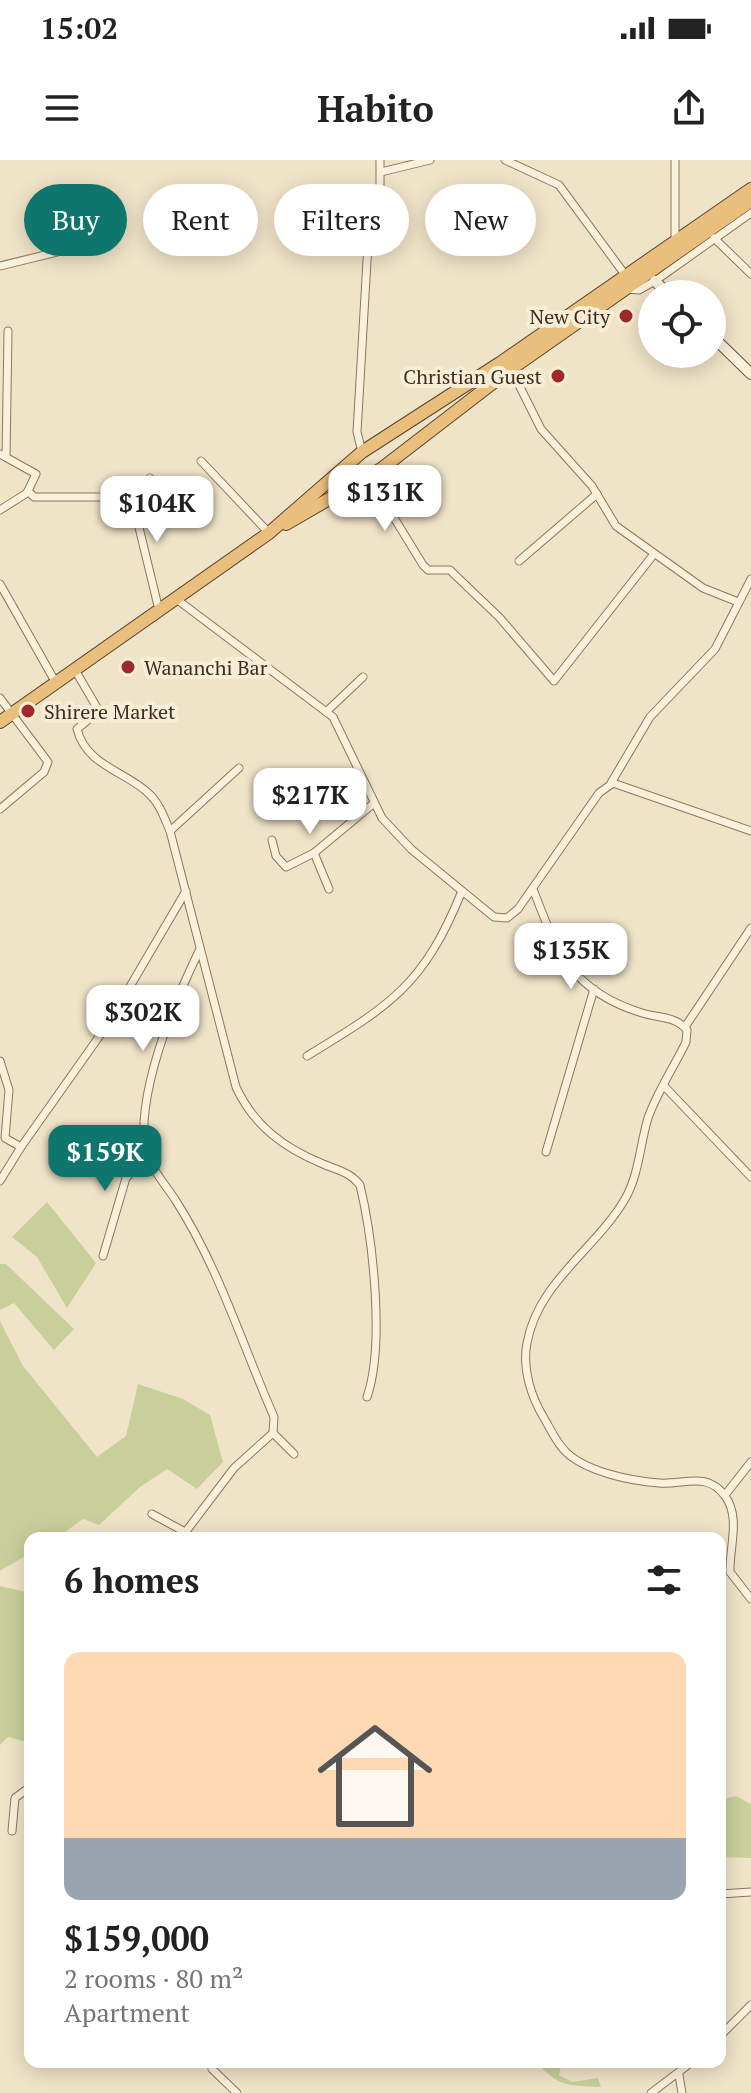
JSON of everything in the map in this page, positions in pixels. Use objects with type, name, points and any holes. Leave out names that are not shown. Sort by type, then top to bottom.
[{"type":"highway","points":[[6,718],[269,533],[369,477],[627,282],[675,242],[751,189]]},
{"type":"highway","points":[[269,533],[362,452],[751,201]]},
{"type":"highway","points":[[381,439],[385,450],[395,458]]},
{"type":"main road","points":[[726,350],[751,374]]},
{"type":"street","points":[[362,452],[357,432],[368,244],[381,172],[380,160]]},
{"type":"street","points":[[381,172],[430,160]]},
{"type":"street","points":[[505,160],[559,185],[627,282],[638,289]]},
{"type":"street","points":[[675,160],[675,242]]},
{"type":"street","points":[[656,280],[751,213]]},
{"type":"street","points":[[714,238],[751,274]]},
{"type":"street","points":[[0,266],[41,256]]},
{"type":"street","points":[[0,510],[28,491],[36,474],[3,455],[8,331]]},
{"type":"street","points":[[511,369],[541,429],[597,494],[616,526],[703,588],[738,602]]},
{"type":"street","points":[[201,461],[269,533]]},
{"type":"street","points":[[369,477],[423,565],[428,570],[450,570],[499,617],[554,681],[654,554]]},
{"type":"street","points":[[150,478],[135,511],[159,610]]},
{"type":"street","points":[[28,491],[34,497],[103,497],[135,511]]},
{"type":"street","points":[[519,561],[597,494]]},
{"type":"street","points":[[175,598],[326,712],[341,730],[373,804],[394,833],[494,917],[507,918],[533,889],[599,793],[610,784],[650,717],[709,658],[751,579]]},
{"type":"street","points":[[0,584],[56,683]]},
{"type":"street","points":[[75,670],[99,711],[77,729],[80,738],[106,767],[150,794],[170,831],[199,951],[244,1103],[281,1143],[348,1173],[360,1185],[376,1312],[374,1376],[367,1397]]},
{"type":"street","points":[[326,712],[363,677]]},
{"type":"street","points":[[0,698],[6,718],[48,762],[44,772],[0,809]]},
{"type":"street","points":[[170,831],[239,768]]},
{"type":"street","points":[[610,784],[617,782],[751,831]]},
{"type":"street","points":[[272,840],[276,856],[286,867],[314,853],[373,804]]},
{"type":"street","points":[[314,853],[329,889]]},
{"type":"street","points":[[533,889],[557,951],[594,989],[633,1010],[676,1021],[685,1027]]},
{"type":"street","points":[[0,1181],[108,1024],[186,891]]},
{"type":"street","points":[[307,1056],[381,1009],[402,991],[427,964],[443,937],[462,891]]},
{"type":"street","points":[[751,928],[685,1027],[686,1042],[650,1113],[624,1201],[559,1277],[546,1299],[527,1341],[526,1368],[541,1414],[570,1456],[630,1478],[659,1483],[711,1482],[725,1495],[734,1533],[730,1572],[751,1599]]},
{"type":"street","points":[[185,1532],[234,1468],[273,1433],[274,1417],[225,1294],[183,1211],[147,1154],[144,1130],[153,1074],[173,1007],[199,951]]},
{"type":"street","points":[[546,1152],[594,989]]},
{"type":"street","points":[[0,1061],[9,1090],[5,1138],[21,1147]]},
{"type":"street","points":[[664,1086],[751,1177]]},
{"type":"street","points":[[103,1256],[126,1178],[147,1154]]},
{"type":"street","points":[[273,1433],[294,1454]]},
{"type":"street","points":[[725,1495],[751,1462]]},
{"type":"street","points":[[152,1514],[179,1532]]},
{"type":"street","points":[[12,1831],[15,1798],[24,1791]]},
{"type":"street","points":[[726,1894],[751,1892]]},
{"type":"street","points":[[726,2030],[751,2005]]},
{"type":"street","points":[[651,2093],[686,2068]]},
{"type":"street","points":[[212,2069],[237,2093]]},
{"type":"street","points":[[679,2075],[682,2093]]},
{"type":"green space","points":[[47,1202],[96,1263],[67,1308],[37,1257],[12,1237]]},
{"type":"green space","points":[[0,1264],[6,1264],[74,1329],[54,1350],[14,1303],[0,1310]]},
{"type":"green space","points":[[0,1321],[23,1366],[97,1457],[126,1436],[138,1384],[183,1399],[210,1415],[223,1462],[197,1489],[167,1469],[140,1487],[99,1525],[83,1519],[65,1532],[24,1532],[24,1557],[0,1571]]},
{"type":"green space","points":[[0,1586],[24,1592],[24,1741],[8,1737],[0,1745]]},
{"type":"green space","points":[[736,1796],[751,1804],[751,1858],[726,1857],[726,1798]]},
{"type":"green space","points":[[542,2068],[561,2068],[559,2075],[572,2082],[598,2078],[601,2087],[565,2084]]},
{"type":"place","name":"New City","points":[[626,316]]},
{"type":"place","name":"Christian Guest","points":[[558,376]]},
{"type":"place","name":"Wananchi Bar","points":[[128,667]]},
{"type":"place","name":"Shirere Market","points":[[28,711]]}]
